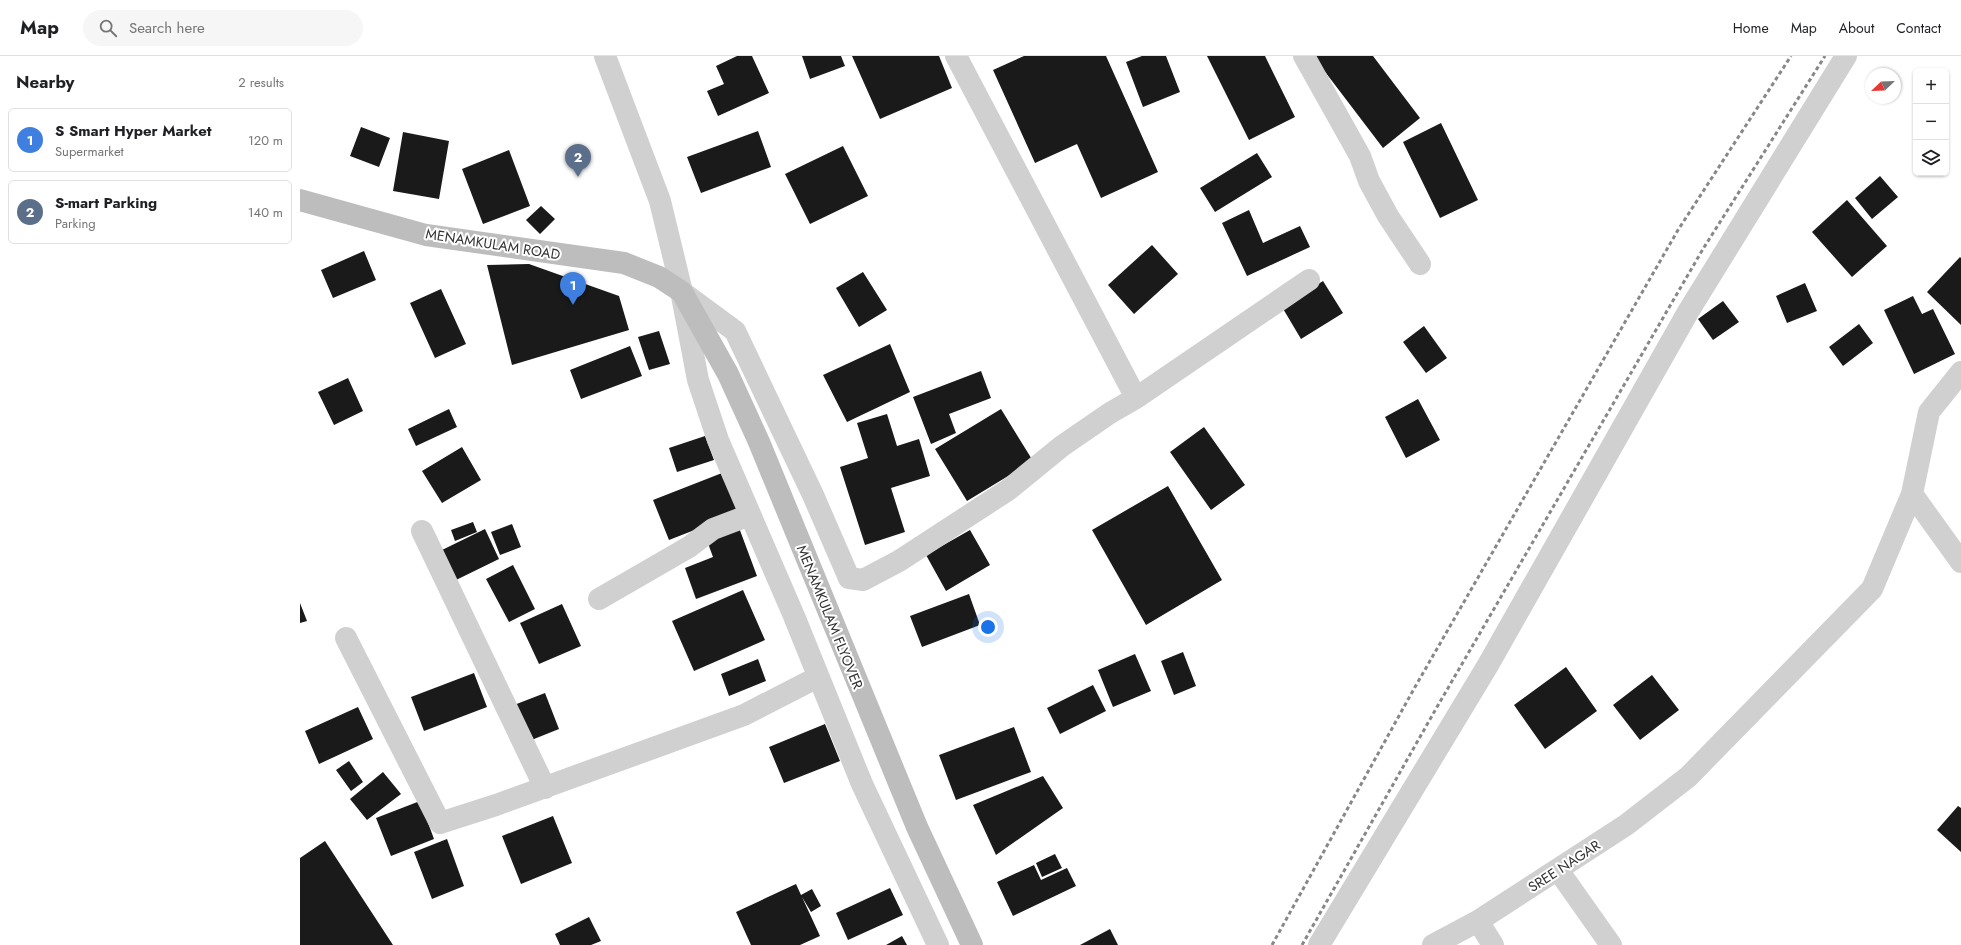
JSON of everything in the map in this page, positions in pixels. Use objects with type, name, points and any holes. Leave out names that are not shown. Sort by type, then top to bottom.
[{"type":"main road","name":"MENAMKULAM ROAD","points":[[300,200],[426,235],[624,264],[659,277],[682,292]]},
{"type":"main road","name":"MENAMKULAM FLYOVER","points":[[682,292],[728,374],[759,442],[917,827],[972,945]]},
{"type":"street","points":[[605,56],[660,201],[682,292],[698,380],[718,440],[862,784],[938,945]]},
{"type":"street","points":[[956,56],[1136,398]]},
{"type":"street","points":[[1304,56],[1360,156],[1369,181],[1388,216],[1420,264]]},
{"type":"street","points":[[1319,945],[1488,666],[1688,312],[1846,56]]},
{"type":"street","points":[[682,292],[735,331],[813,495],[849,578],[863,580],[899,561],[1008,490],[1062,446],[1110,413],[1136,398],[1309,280]]},
{"type":"street","name":"SREE NAGAR","points":[[1433,945],[1478,921],[1558,870],[1626,825],[1688,777],[1766,695],[1872,589],[1912,494],[1929,412],[1961,372]]},
{"type":"street","points":[[1912,494],[1961,562]]},
{"type":"street","points":[[599,599],[689,547],[713,529],[750,515]]},
{"type":"street","points":[[422,531],[545,788]]},
{"type":"street","points":[[346,638],[440,822],[545,788],[744,715],[818,677]]},
{"type":"street","points":[[1558,870],[1611,945]]},
{"type":"street","points":[[1478,921],[1493,945]]},
{"type":"building","points":[[737,56],[752,56],[769,93],[718,116],[707,91],[724,84],[716,66]]},
{"type":"building","points":[[802,56],[841,56],[845,66],[810,79]]},
{"type":"building","points":[[852,56],[939,56],[952,88],[880,119]]},
{"type":"building","points":[[1024,56],[1106,56],[1158,172],[1101,198],[1077,144],[1035,163],[993,70]]},
{"type":"building","points":[[1142,56],[1166,56],[1180,92],[1143,107],[1126,62]]},
{"type":"building","points":[[1207,56],[1265,56],[1295,117],[1249,140]]},
{"type":"building","points":[[1313,56],[1373,56],[1420,118],[1383,148]]},
{"type":"building","points":[[1441,123],[1478,200],[1440,218],[1403,142]]},
{"type":"building","points":[[361,127],[390,138],[379,167],[350,156]]},
{"type":"building","points":[[758,131],[771,167],[701,193],[687,157]]},
{"type":"building","points":[[403,132],[449,141],[439,199],[393,191]]},
{"type":"building","points":[[843,146],[868,196],[810,224],[785,174]]},
{"type":"building","points":[[509,150],[530,206],[483,224],[462,169]]},
{"type":"building","points":[[1257,153],[1272,177],[1215,212],[1200,188]]},
{"type":"building","points":[[1880,176],[1898,197],[1872,219],[1855,198]]},
{"type":"building","points":[[1847,200],[1887,246],[1852,277],[1812,232]]},
{"type":"building","points":[[541,206],[555,219],[540,234],[526,220]]},
{"type":"building","points":[[1249,210],[1263,243],[1300,226],[1310,247],[1247,276],[1222,223]]},
{"type":"building","points":[[1152,245],[1178,274],[1134,314],[1108,285]]},
{"type":"building","points":[[364,251],[376,280],[333,298],[321,270]]},
{"type":"building","points":[[1960,257],[1961,258],[1961,325],[1927,292]]},
{"type":"building","points":[[529,264],[619,296],[629,330],[512,365],[487,265]]},
{"type":"building","points":[[863,272],[887,310],[859,327],[836,288]]},
{"type":"building","points":[[1323,281],[1343,313],[1301,339],[1282,307]]},
{"type":"building","points":[[1805,283],[1817,311],[1787,323],[1776,296]]},
{"type":"building","points":[[441,289],[466,344],[435,358],[410,303]]},
{"type":"building","points":[[1913,296],[1922,314],[1933,309],[1955,354],[1914,374],[1884,310]]},
{"type":"building","points":[[1723,301],[1739,322],[1713,340],[1698,319]]},
{"type":"building","points":[[1859,324],[1873,343],[1843,366],[1829,347]]},
{"type":"building","points":[[1424,326],[1447,358],[1426,373],[1403,342]]},
{"type":"building","points":[[659,331],[670,364],[649,370],[638,337]]},
{"type":"building","points":[[890,344],[910,392],[847,422],[823,375]]},
{"type":"building","points":[[630,346],[642,376],[581,399],[570,370]]},
{"type":"building","points":[[981,371],[991,398],[949,414],[956,433],[931,444],[913,397]]},
{"type":"building","points":[[348,378],[363,411],[334,425],[318,392]]},
{"type":"building","points":[[1418,399],[1440,440],[1406,458],[1385,417]]},
{"type":"building","points":[[449,409],[457,427],[416,446],[408,429]]},
{"type":"building","points":[[1001,409],[1033,461],[967,501],[935,449]]},
{"type":"building","points":[[887,414],[897,446],[919,439],[930,476],[891,488],[905,532],[865,545],[840,467],[868,458],[857,423]]},
{"type":"building","points":[[1204,427],[1245,485],[1211,510],[1170,452]]},
{"type":"building","points":[[705,436],[714,460],[677,472],[669,448]]},
{"type":"building","points":[[462,447],[481,480],[442,503],[422,471]]},
{"type":"building","points":[[722,473],[738,513],[669,540],[653,500]]},
{"type":"building","points":[[1168,486],[1222,580],[1146,625],[1092,530]]},
{"type":"building","points":[[473,522],[477,532],[455,541],[451,530]]},
{"type":"building","points":[[512,524],[521,547],[500,555],[491,532]]},
{"type":"building","points":[[738,525],[757,576],[696,599],[685,568],[713,557],[706,538]]},
{"type":"building","points":[[485,529],[499,559],[456,580],[442,550]]},
{"type":"building","points":[[970,530],[990,565],[946,591],[926,555]]},
{"type":"building","points":[[513,565],[535,609],[509,622],[486,579]]},
{"type":"building","points":[[743,590],[765,640],[694,671],[672,621]]},
{"type":"building","points":[[969,594],[980,625],[922,647],[910,616]]},
{"type":"building","points":[[300,603],[307,621],[300,623]]},
{"type":"building","points":[[562,604],[581,646],[539,664],[520,623]]},
{"type":"building","points":[[1183,652],[1196,686],[1174,695],[1161,661]]},
{"type":"building","points":[[1135,654],[1151,691],[1113,707],[1098,670]]},
{"type":"building","points":[[758,659],[766,681],[729,696],[721,674]]},
{"type":"building","points":[[1566,667],[1597,711],[1545,749],[1514,705]]},
{"type":"building","points":[[474,673],[487,707],[424,731],[411,697]]},
{"type":"building","points":[[1652,675],[1679,710],[1640,740],[1613,705]]},
{"type":"building","points":[[1093,685],[1106,711],[1060,734],[1047,708]]},
{"type":"building","points":[[545,693],[559,729],[529,741],[514,705]]},
{"type":"building","points":[[358,707],[373,739],[319,764],[305,731]]},
{"type":"building","points":[[825,724],[840,761],[784,783],[769,747]]},
{"type":"building","points":[[1014,727],[1031,772],[956,800],[939,755]]},
{"type":"building","points":[[349,761],[363,782],[351,791],[336,770]]},
{"type":"building","points":[[383,772],[401,794],[367,820],[350,799]]},
{"type":"building","points":[[1043,776],[1063,808],[996,855],[973,805]]},
{"type":"building","points":[[420,801],[434,839],[391,856],[376,818]]},
{"type":"building","points":[[1958,806],[1961,808],[1961,852],[1937,830]]},
{"type":"building","points":[[553,816],[572,863],[521,884],[502,836]]},
{"type":"building","points":[[447,839],[464,886],[432,899],[414,852]]},
{"type":"building","points":[[325,841],[393,945],[300,945],[300,858]]},
{"type":"building","points":[[1055,854],[1062,868],[1042,877],[1036,863]]},
{"type":"building","points":[[1034,865],[1041,880],[1067,868],[1076,886],[1013,916],[997,882]]},
{"type":"building","points":[[796,884],[801,895],[812,889],[821,906],[811,912],[802,897],[820,936],[800,945],[751,945],[736,912]]},
{"type":"building","points":[[890,888],[903,915],[848,940],[836,913]]},
{"type":"building","points":[[589,917],[601,941],[591,945],[560,945],[555,934]]},
{"type":"building","points":[[1110,929],[1118,945],[1080,945]]},
{"type":"building","points":[[902,936],[907,945],[886,945]]},
{"type":"railway","points":[[1272,945],[1415,687],[1678,230],[1791,56]]},
{"type":"railway","points":[[1302,945],[1437,707],[1703,249],[1825,56]]},
{"type":"place","name":"S-mart Parking","points":[[578,177]]},
{"type":"place","name":"S Smart Hyper Market","points":[[573,305]]}]
